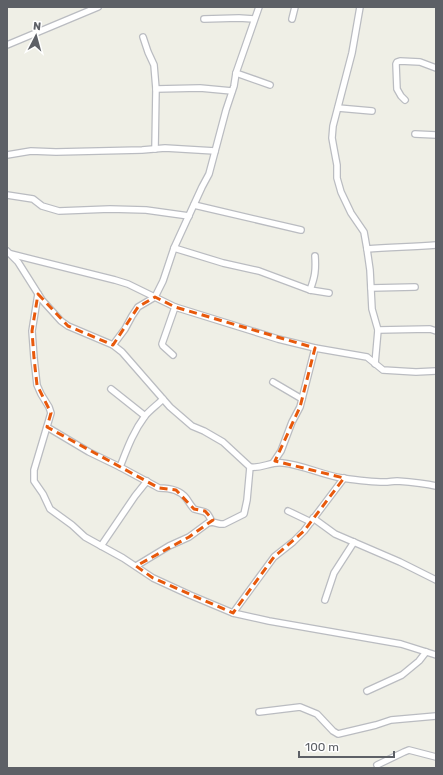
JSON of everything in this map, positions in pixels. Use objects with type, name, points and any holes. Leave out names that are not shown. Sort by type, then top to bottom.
[{"type":"street","points":[[7,45],[98,7]]},
{"type":"street","points":[[113,345],[125,329],[138,307],[155,297],[163,281],[174,248],[209,174],[236,73],[259,7]]},
{"type":"street","points":[[292,18],[295,7]]},
{"type":"street","points":[[360,7],[352,53],[333,126],[332,138],[341,192],[351,213],[364,232],[370,270],[372,309],[378,330],[375,364]]},
{"type":"street","points":[[204,19],[254,19]]},
{"type":"street","points":[[143,37],[154,65],[156,89],[155,149]]},
{"type":"street","points":[[405,100],[401,96],[398,89],[397,62],[420,62],[436,68]]},
{"type":"street","points":[[236,73],[270,85]]},
{"type":"street","points":[[156,89],[200,88],[232,91]]},
{"type":"street","points":[[338,108],[372,111]]},
{"type":"street","points":[[415,134],[436,135]]},
{"type":"street","points":[[7,155],[31,151],[56,152],[165,148],[215,151]]},
{"type":"street","points":[[7,195],[33,199],[42,206],[59,211],[146,210],[189,216]]},
{"type":"street","points":[[194,205],[301,230]]},
{"type":"street","points":[[367,249],[436,245]]},
{"type":"street","points":[[174,248],[223,263],[260,271],[310,290],[329,293]]},
{"type":"street","points":[[9,253],[128,284],[175,308],[278,339],[367,358],[383,370],[416,372],[436,371]]},
{"type":"street","points":[[9,253],[18,262],[42,300],[61,321],[68,326],[113,345],[122,352],[170,407],[192,426],[223,442],[250,466],[255,468],[273,463],[284,463],[344,478],[385,482],[396,481],[436,486]]},
{"type":"street","points":[[310,290],[315,279],[315,256]]},
{"type":"street","points":[[371,288],[415,287]]},
{"type":"street","points":[[38,294],[32,331],[34,358],[38,385],[51,413],[34,470],[34,481],[43,494],[50,509],[85,537],[136,566],[152,578],[233,613],[269,621],[401,644],[436,655]]},
{"type":"street","points":[[173,355],[162,344],[175,308]]},
{"type":"street","points":[[378,330],[430,329],[436,331]]},
{"type":"street","points":[[273,463],[300,406],[315,348]]},
{"type":"street","points":[[273,382],[302,399]]},
{"type":"street","points":[[111,389],[145,416]]},
{"type":"street","points":[[120,467],[131,439],[145,416],[163,399]]},
{"type":"street","points":[[47,427],[89,452],[159,488],[176,490],[186,497],[194,509],[206,512],[212,522],[220,524],[224,524],[244,514],[247,500],[250,466]]},
{"type":"street","points":[[233,613],[274,557],[304,531],[344,478]]},
{"type":"street","points":[[101,546],[147,481]]},
{"type":"street","points":[[288,510],[312,520],[335,534],[400,562],[436,580]]},
{"type":"street","points":[[136,566],[169,546],[189,537],[212,522]]},
{"type":"street","points":[[325,600],[334,573],[354,542]]},
{"type":"street","points":[[367,691],[402,675],[419,661],[426,652]]},
{"type":"street","points":[[259,712],[300,707],[317,714],[333,731],[338,734],[391,720],[436,716]]},
{"type":"street","points":[[376,765],[409,750],[436,757]]},
{"type":"highlighted area","points":[[38,294],[68,326],[113,345],[138,307],[155,297],[175,307],[315,348],[300,407],[275,461],[344,478],[304,531],[274,557],[233,613],[153,578],[136,566],[189,537],[213,520],[205,511],[194,509],[176,490],[159,488],[47,427],[51,413],[37,385],[32,331]]}]
